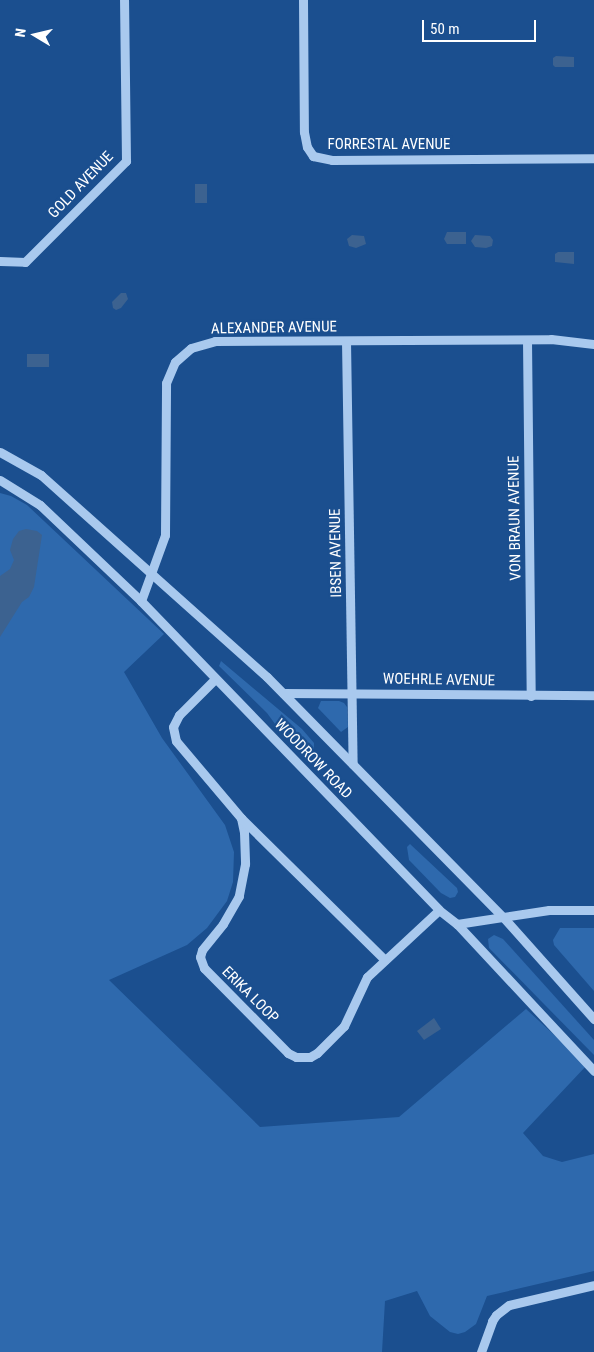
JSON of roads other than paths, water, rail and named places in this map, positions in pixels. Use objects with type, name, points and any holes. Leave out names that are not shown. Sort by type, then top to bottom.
[{"type":"street","name":"GOLD AVENUE","points":[[0,261],[24,262],[126,161],[124,0]]},
{"type":"street","name":"FORRESTAL AVENUE","points":[[304,0],[304,132],[307,147],[313,156],[332,160],[594,158]]},
{"type":"street","name":"ALEXANDER AVENUE","points":[[141,601],[165,535],[164,393],[168,373],[175,362],[191,348],[215,341],[527,340],[578,341],[594,344]]},
{"type":"street","name":"VON BRAUN AVENUE","points":[[527,340],[531,696]]},
{"type":"street","name":"IBSEN AVENUE","points":[[346,341],[353,764]]},
{"type":"street","name":"WOODROW ROAD","points":[[0,452],[41,475],[152,572],[283,693],[503,917],[594,1019]]},
{"type":"street","name":"WOODROW ROAD","points":[[0,480],[40,506],[141,601],[438,910],[457,924],[594,1071]]},
{"type":"street","points":[[215,679],[175,721],[173,734],[176,741],[241,818],[385,960]]},
{"type":"street","name":"WOEHRLE AVENUE","points":[[283,693],[594,695]]},
{"type":"street","name":"ERIKA LOOP","points":[[241,818],[245,852],[239,896],[224,924],[202,950],[201,962],[204,968],[288,1053],[303,1058],[317,1053],[344,1026],[367,977],[438,910]]},
{"type":"street","points":[[457,924],[549,910],[594,910]]},
{"type":"street","points":[[482,1352],[492,1321],[496,1315],[509,1305],[594,1285]]}]
